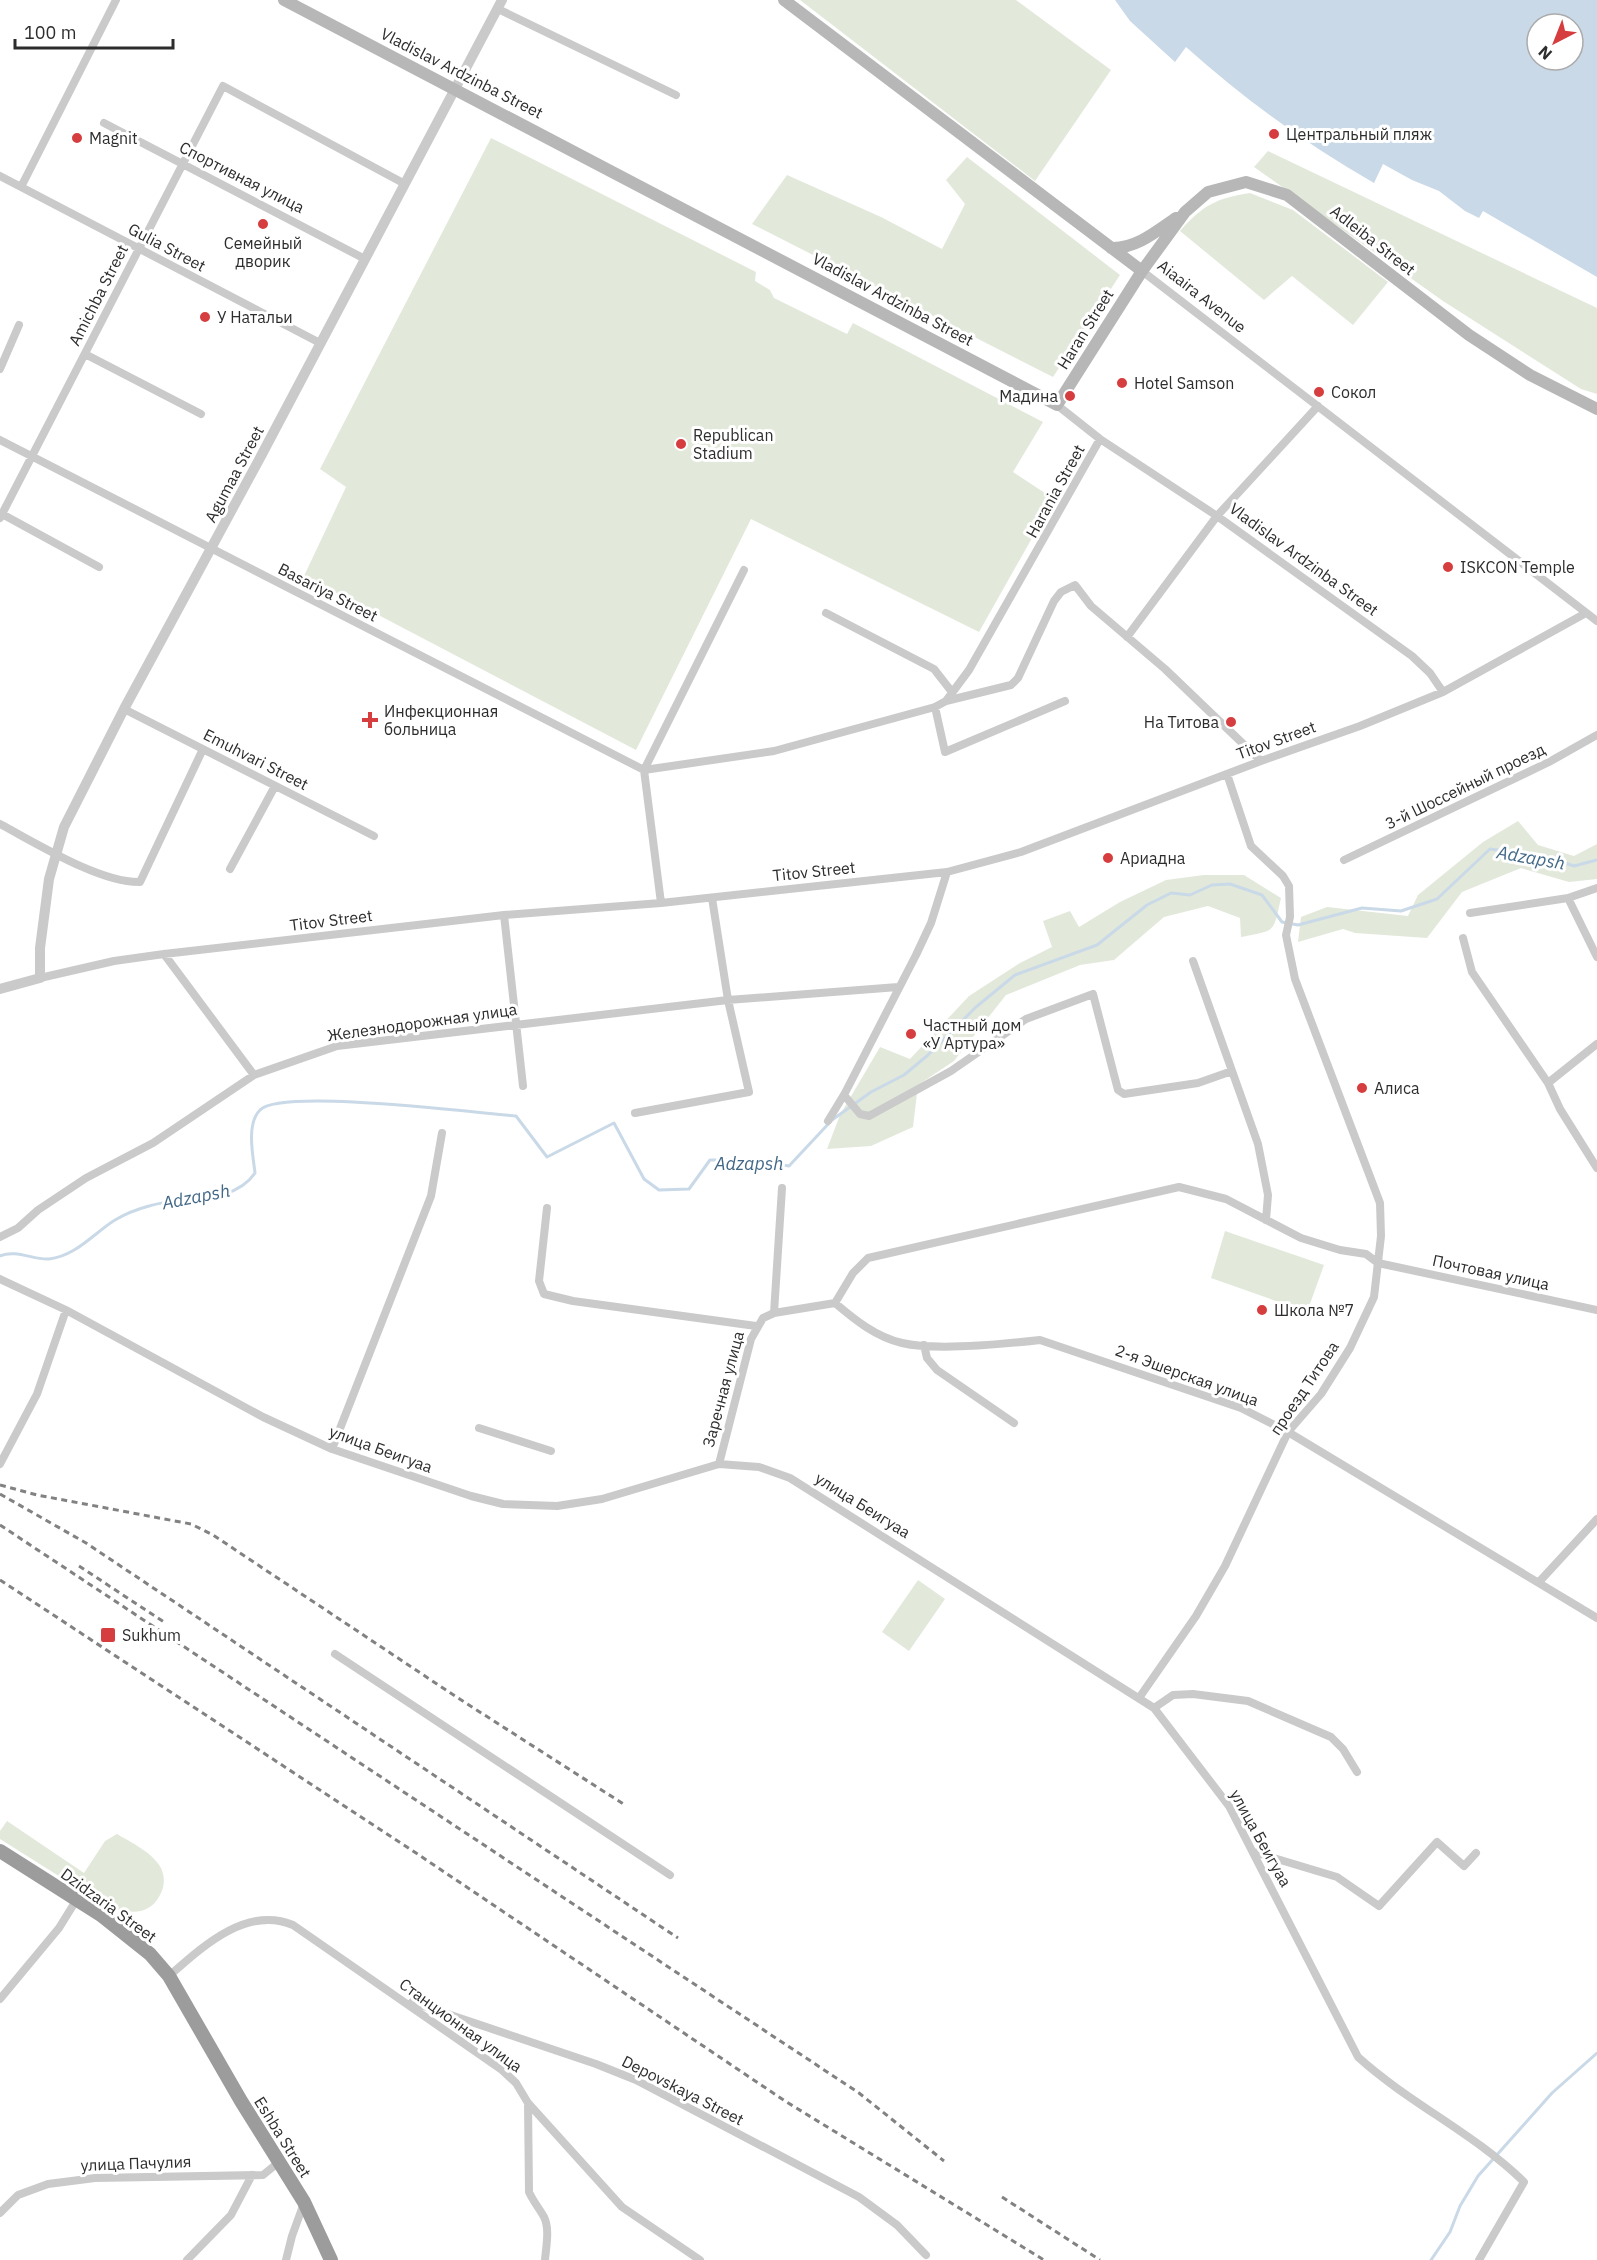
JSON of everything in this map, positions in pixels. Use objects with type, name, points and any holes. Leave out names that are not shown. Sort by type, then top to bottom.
[{"type":"highway","name":"Dzidzaria Street","points":[[0,1851],[77,1899],[150,1954],[169,1976],[203,2032]]},
{"type":"highway","name":"Eshba Street","points":[[203,2032],[304,2202],[332,2260]]},
{"type":"main road","name":"Vladislav Ardzinba Street","points":[[284,0],[456,88],[1057,405]]},
{"type":"main road","name":"Aiaaira Avenue","points":[[784,0],[1142,271]]},
{"type":"main road","name":"Adleiba Street","points":[[1142,271],[1185,212],[1208,192],[1234,183],[1259,185],[1287,195],[1469,335],[1530,375],[1597,409]]},
{"type":"main road","points":[[1112,248],[1136,243],[1185,212]]},
{"type":"main road","name":"Haran Street","points":[[1057,405],[1142,271]]},
{"type":"street","points":[[21,187],[116,0]]},
{"type":"street","points":[[500,4],[676,95]]},
{"type":"street","name":"Agumaa Street","points":[[40,978],[40,948],[55,854],[64,827],[124,709],[428,144],[500,4]]},
{"type":"street","name":"Amichba Street","points":[[1,516],[223,86],[405,184]]},
{"type":"street","name":"Спортивная улица","points":[[104,123],[365,258]]},
{"type":"street","name":"Gulia Street","points":[[0,176],[320,343]]},
{"type":"street","name":"Aiaaira Avenue","points":[[1142,271],[1597,621]]},
{"type":"street","points":[[0,369],[19,325]]},
{"type":"street","points":[[85,354],[201,414]]},
{"type":"street","name":"Vladislav Ardzinba Street","points":[[1057,405],[1101,439],[1217,516],[1412,656],[1430,673],[1443,692]]},
{"type":"street","points":[[1127,637],[1217,516],[1318,406]]},
{"type":"street","name":"Harania Street","points":[[946,701],[969,670],[1101,439]]},
{"type":"street","name":"Basariya Street","points":[[0,440],[644,770]]},
{"type":"street","points":[[1,516],[99,567]]},
{"type":"street","points":[[661,903],[644,770],[744,570]]},
{"type":"street","points":[[644,770],[774,751],[935,707],[946,701],[1011,685],[1018,678],[1054,601],[1061,592],[1075,585],[1091,606],[1261,761]]},
{"type":"street","points":[[826,613],[934,669],[952,692]]},
{"type":"street","name":"Titov Street","points":[[0,989],[114,961],[164,954],[504,915],[661,903],[947,872],[1021,852],[1360,726],[1443,692],[1586,613]]},
{"type":"street","points":[[935,707],[945,753],[1065,701]]},
{"type":"street","name":"Emuhvari Street","points":[[124,709],[374,836]]},
{"type":"street","name":"3-й Шоссейный проезд","points":[[1344,860],[1549,762],[1597,735]]},
{"type":"street","points":[[0,824],[55,854],[124,882],[140,882],[203,749]]},
{"type":"street","name":"проезд Титова","points":[[1139,1698],[1196,1616],[1225,1566],[1288,1432],[1321,1394],[1350,1348],[1374,1296],[1378,1263],[1382,1216],[1380,1203],[1295,979],[1286,935],[1290,917],[1289,886],[1283,876],[1251,846],[1227,774]]},
{"type":"street","points":[[230,869],[275,786]]},
{"type":"street","points":[[828,1121],[846,1098],[931,923],[947,872]]},
{"type":"street","points":[[1470,913],[1569,898],[1597,888]]},
{"type":"street","points":[[635,1113],[749,1092],[728,1000],[712,898]]},
{"type":"street","points":[[1569,898],[1597,957]]},
{"type":"street","points":[[504,915],[523,1086]]},
{"type":"street","points":[[1464,938],[1472,972],[1548,1083],[1560,1109],[1597,1168]]},
{"type":"street","points":[[164,954],[254,1075]]},
{"type":"street","points":[[1193,961],[1257,1144],[1268,1195],[1266,1220]]},
{"type":"street","name":"Железнодорожная улица","points":[[0,1237],[18,1228],[86,1178],[153,1143],[254,1075],[337,1046],[515,1023],[728,1000],[898,987]]},
{"type":"street","points":[[846,1098],[857,1111],[869,1116],[951,1071],[1026,1019],[1093,994],[1119,1090],[1124,1094],[1198,1083],[1232,1071]]},
{"type":"street","points":[[1548,1083],[1597,1044]]},
{"type":"street","points":[[332,1449],[431,1196],[442,1133]]},
{"type":"street","name":"Почтовая улица","points":[[835,1303],[853,1273],[868,1258],[1179,1187],[1226,1199],[1301,1238],[1340,1250],[1366,1254],[1378,1263],[1597,1310]]},
{"type":"street","points":[[782,1188],[774,1313],[835,1303]]},
{"type":"street","points":[[547,1208],[539,1281],[544,1294],[573,1301],[756,1326]]},
{"type":"street","name":"улица Беигуаа","points":[[0,1279],[66,1310],[263,1417],[332,1449],[434,1484],[503,1504],[557,1506],[602,1500],[719,1464],[759,1467],[790,1478],[1139,1698],[1154,1708],[1229,1806],[1358,2057],[1382,2079],[1491,2151],[1524,2182],[1479,2260]]},
{"type":"street","name":"2-я Эшерская улица","points":[[835,1303],[859,1323],[882,1336],[903,1343],[1007,1344],[1040,1340],[1241,1408],[1288,1432],[1597,1618]]},
{"type":"street","points":[[0,1464],[38,1394],[66,1310]]},
{"type":"street","name":"Заречная улица","points":[[719,1464],[756,1326],[763,1318],[774,1313]]},
{"type":"street","points":[[924,1345],[927,1358],[937,1370],[1014,1423]]},
{"type":"street","points":[[479,1428],[551,1451]]},
{"type":"street","points":[[1539,1582],[1597,1519]]},
{"type":"street","points":[[335,1654],[670,1875]]},
{"type":"street","points":[[1154,1708],[1173,1695],[1193,1694],[1248,1701],[1331,1737],[1343,1749],[1358,1772]]},
{"type":"street","points":[[1254,1852],[1337,1877],[1379,1906],[1437,1842],[1464,1866],[1476,1853]]},
{"type":"street","points":[[0,1999],[59,1928],[77,1899]]},
{"type":"street","name":"Станционная улица","points":[[169,1976],[214,1938],[227,1931],[262,1921],[282,1921],[402,1999],[502,2070],[516,2083],[528,2103],[622,2207],[700,2260]]},
{"type":"street","name":"Depovskaya Street","points":[[402,1999],[596,2064],[636,2080],[859,2197],[897,2225],[926,2255]]},
{"type":"street","points":[[528,2103],[529,2192],[534,2205],[544,2218],[547,2232],[545,2260]]},
{"type":"street","name":"улица Пачулия","points":[[0,2213],[18,2195],[48,2184],[95,2178],[263,2175],[279,2163]]},
{"type":"street","points":[[187,2260],[231,2215],[252,2175]]},
{"type":"street","points":[[286,2260],[304,2202]]},
{"type":"shaded area","points":[[800,0],[1016,0],[1111,70],[1035,181]]},
{"type":"shaded area","name":"Republican Stadium","points":[[491,138],[756,272],[755,281],[770,290],[774,298],[847,334],[853,323],[1043,422],[1013,472],[1054,499],[979,632],[751,519],[636,750],[304,576],[346,487],[320,469]]},
{"type":"shaded area","points":[[1268,151],[1597,308],[1597,394],[1581,389],[1443,301],[1254,167]]},
{"type":"shaded area","points":[[967,157],[1120,275],[1053,377],[752,224],[787,175],[881,217],[942,249],[965,204],[946,180]]},
{"type":"shaded area","points":[[1250,193],[1293,210],[1388,282],[1353,325],[1292,276],[1264,300],[1180,231],[1211,204],[1228,197]]},
{"type":"shaded area","points":[[1518,821],[1538,845],[1574,856],[1597,844],[1597,879],[1569,882],[1521,868],[1462,892],[1427,938],[1355,933],[1343,929],[1298,942],[1301,917],[1327,907],[1408,916],[1418,895],[1483,842]]},
{"type":"shaded area","points":[[1204,875],[1244,875],[1281,898],[1274,924],[1267,931],[1241,937],[1240,918],[1208,906],[1164,917],[1114,960],[1080,965],[1006,995],[954,1061],[918,1085],[913,1127],[871,1146],[827,1149],[840,1115],[880,1047],[910,1059],[969,996],[1020,963],[1052,947],[1043,921],[1070,911],[1079,927],[1120,902],[1166,880]]},
{"type":"shaded area","points":[[1225,1231],[1324,1265],[1307,1312],[1211,1278]]},
{"type":"shaded area","points":[[918,1580],[945,1599],[909,1651],[882,1632]]},
{"type":"shaded area","points":[[7,1821],[84,1873],[105,1841],[117,1834],[141,1848],[157,1862],[164,1878],[162,1892],[150,1907],[137,1912],[108,1907],[0,1839],[0,1831]]},
{"type":"water","points":[[1115,0],[1597,0],[1597,277],[1483,211],[1479,218],[1465,211],[1439,191],[1412,180],[1383,164],[1374,183],[1324,153],[1276,120],[1186,47],[1175,62],[1130,21]]},
{"type":"waterway","name":"Adzapsh","points":[[0,1256],[18,1254],[43,1259],[59,1257],[76,1249],[115,1220],[136,1210],[162,1203],[206,1198],[234,1191],[255,1173],[252,1131],[256,1116],[260,1110],[275,1104],[340,1101],[516,1116],[547,1157],[614,1123],[644,1179],[659,1190],[689,1189],[710,1160],[751,1160],[789,1166],[832,1120],[871,1092],[904,1075],[928,1055],[976,1007],[1015,975],[1097,945],[1147,905],[1171,893],[1190,895],[1212,885],[1230,884],[1262,895],[1282,922],[1298,925],[1362,908],[1401,911],[1437,899],[1490,849],[1547,857],[1574,866],[1597,860]]},
{"type":"waterway","points":[[1431,2260],[1450,2232],[1460,2206],[1478,2176],[1552,2093],[1597,2053]]},
{"type":"railway","points":[[0,1485],[37,1495],[191,1524],[213,1535],[458,1698],[625,1805]]},
{"type":"railway","points":[[0,1494],[86,1543],[678,1938]]},
{"type":"railway","points":[[0,1525],[859,2093],[944,2161]]},
{"type":"railway","points":[[79,1566],[164,1622]]},
{"type":"railway","points":[[0,1580],[419,1855],[785,2101],[1044,2260]]},
{"type":"railway","points":[[1002,2197],[1100,2260]]},
{"type":"place","name":"Центральный пляж","points":[[1274,134]]},
{"type":"place","name":"Magnit","points":[[77,138]]},
{"type":"place","name":"Семейный дворик","points":[[263,224]]},
{"type":"place","name":"У Натальи","points":[[205,317]]},
{"type":"place","name":"Hotel Samson","points":[[1122,383]]},
{"type":"place","name":"Сокол","points":[[1319,392]]},
{"type":"place","name":"Мадина","points":[[1070,396]]},
{"type":"place","name":"Republican Stadium","points":[[681,444]]},
{"type":"place","name":"ISKCON Temple","points":[[1448,567]]},
{"type":"place","name":"Инфекционная больница","points":[[370,720]]},
{"type":"place","name":"На Титова","points":[[1231,722]]},
{"type":"place","name":"Ариадна","points":[[1108,858]]},
{"type":"place","name":"Частный дом «У Артура»","points":[[911,1034]]},
{"type":"place","name":"Алиса","points":[[1362,1088]]},
{"type":"place","name":"Школа №7","points":[[1262,1310]]},
{"type":"place","name":"Sukhum","points":[[108,1635]]}]
